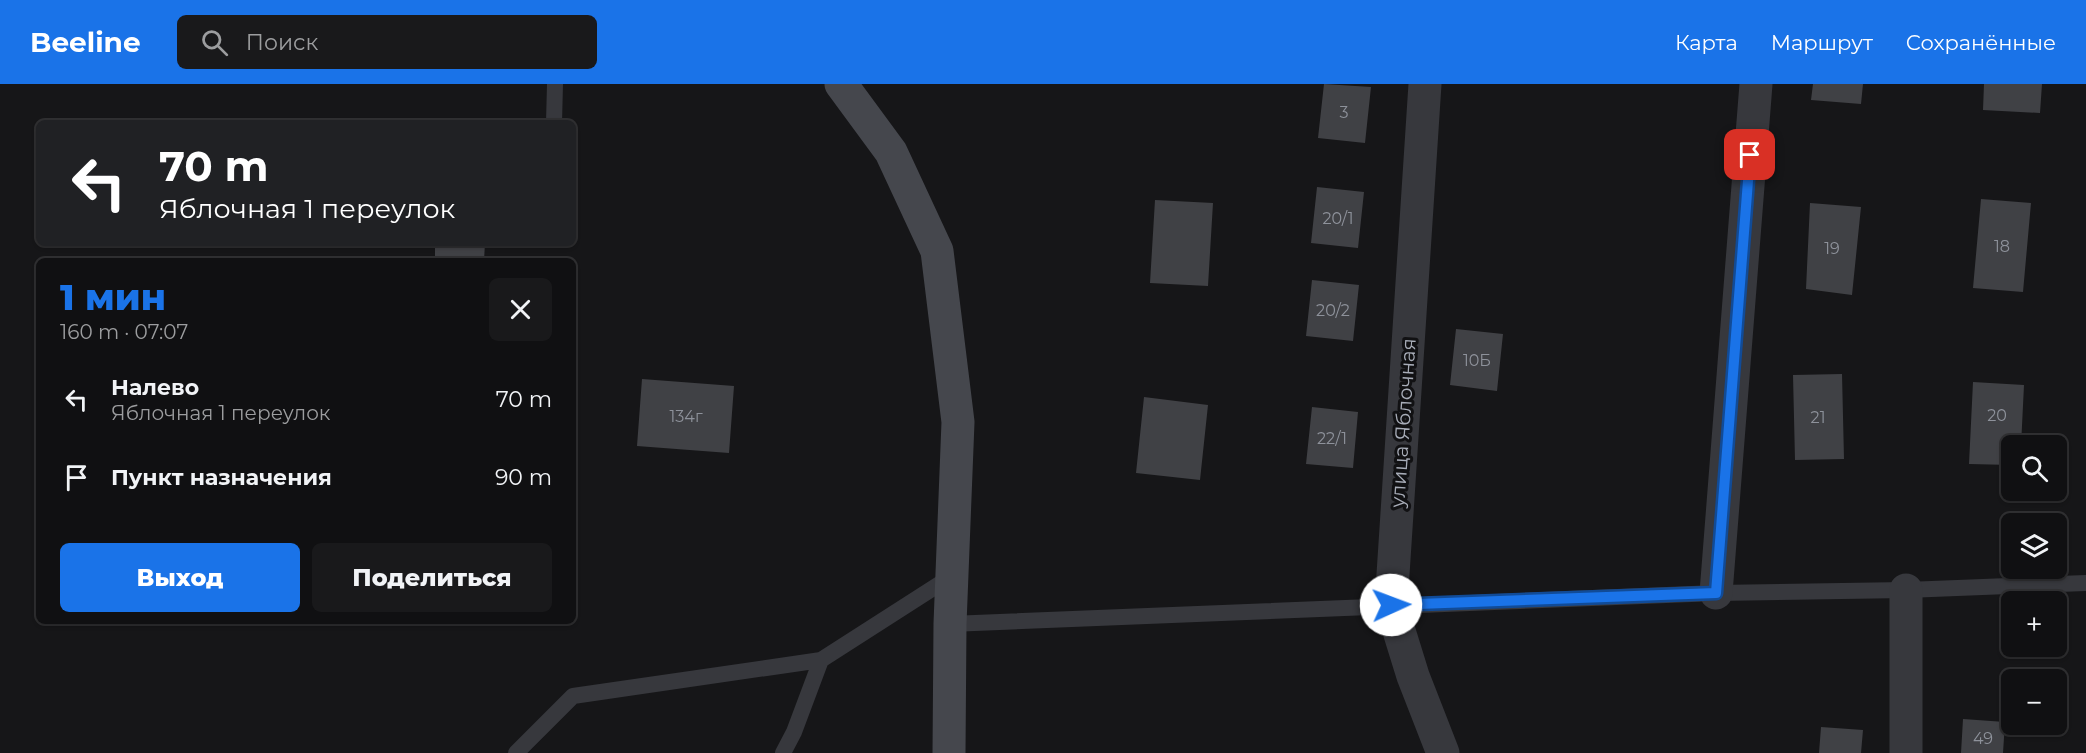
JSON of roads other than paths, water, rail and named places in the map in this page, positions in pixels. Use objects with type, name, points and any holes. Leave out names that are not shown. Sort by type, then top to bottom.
[{"type":"street","points":[[841,84],[891,152],[938,251],[958,422],[950,624],[949,753]]},
{"type":"street","name":"улица Яблочная","points":[[1425,84],[1391,605],[1413,676],[1443,753]]},
{"type":"street","points":[[1716,593],[1756,84]]},
{"type":"street","points":[[1906,590],[1906,753]]},
{"type":"lane","points":[[554,120],[555,84]]},
{"type":"lane","points":[[516,753],[573,696],[822,660],[952,576]]},
{"type":"lane","points":[[950,624],[1716,593],[1906,590],[2086,583]]},
{"type":"lane","points":[[783,753],[794,732],[822,660]]}]
